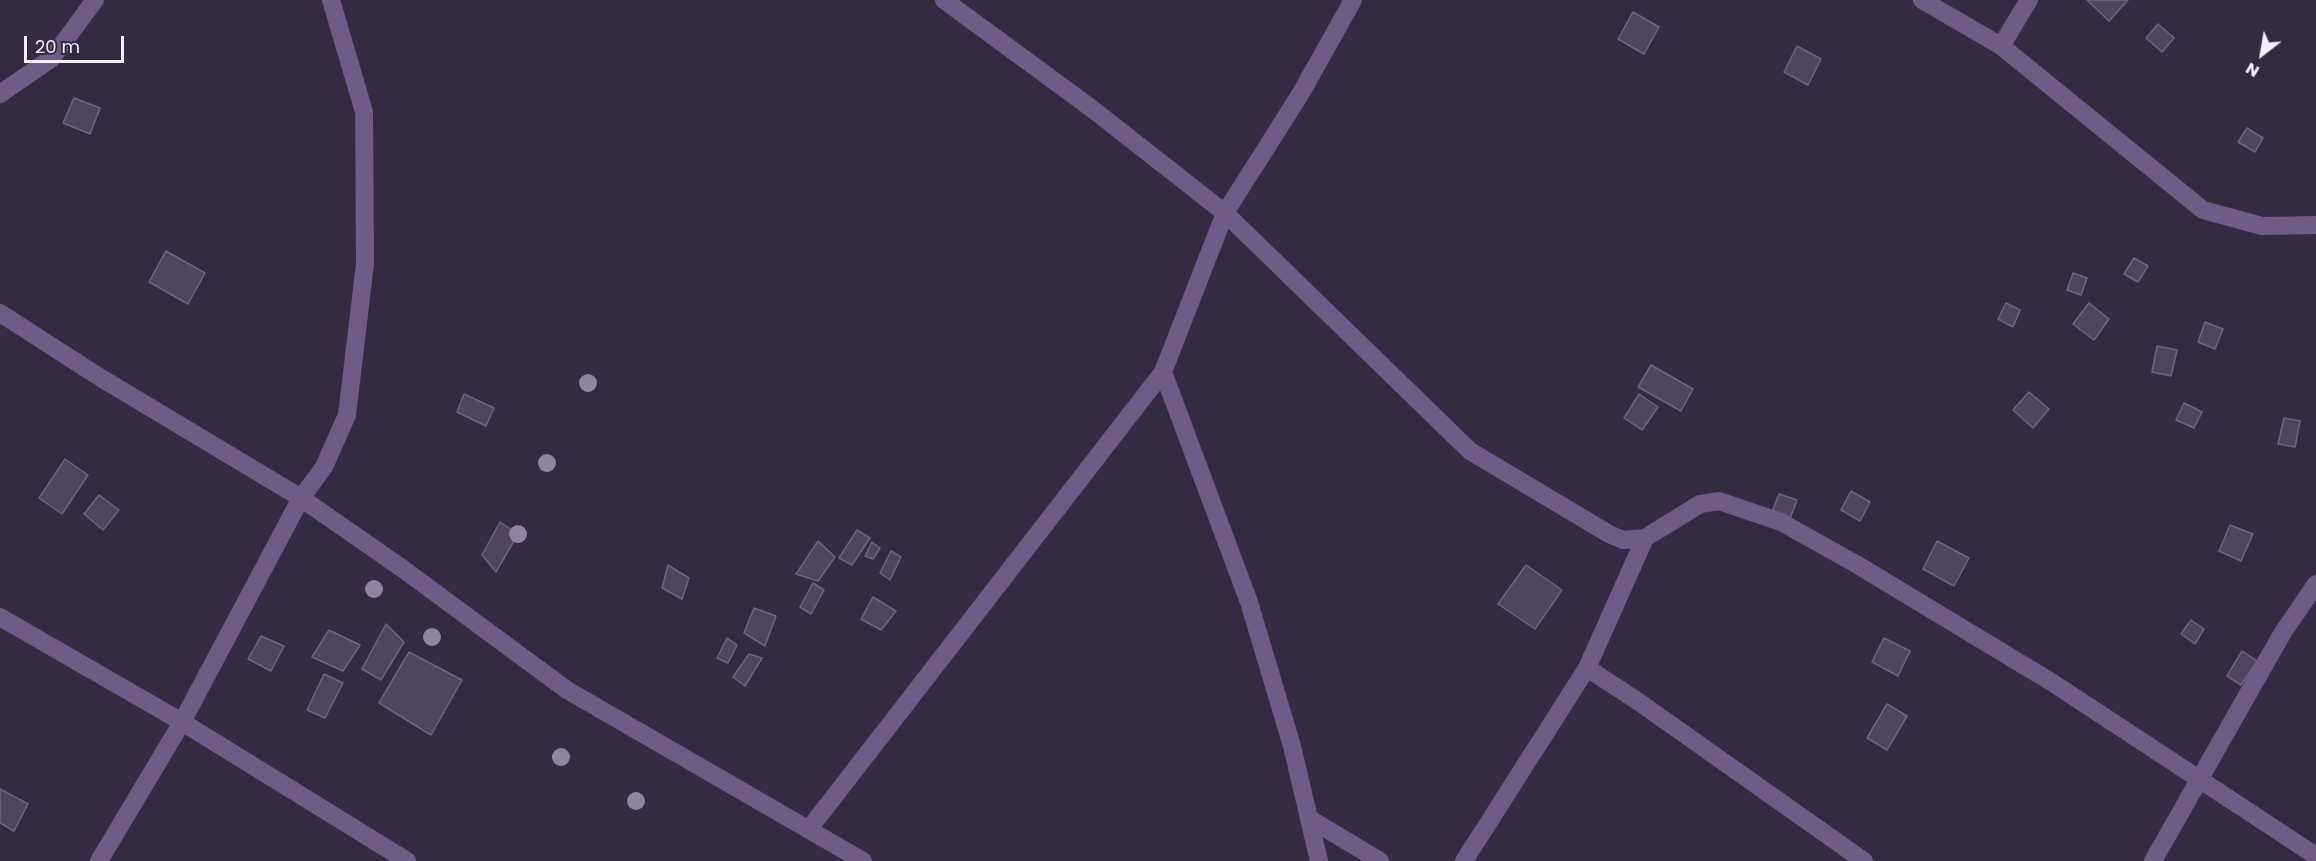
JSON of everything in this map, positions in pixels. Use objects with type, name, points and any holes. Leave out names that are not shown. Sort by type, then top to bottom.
[{"type":"street","points":[[0,94],[52,58],[95,0]]},
{"type":"street","points":[[99,861],[182,722],[302,498],[324,467],[347,415],[365,264],[363,112],[331,0]]},
{"type":"street","points":[[944,0],[1091,108],[1225,213],[1470,450],[1609,534],[1623,540],[1645,538],[1700,504],[1719,501],[1781,522],[1856,564],[2053,683],[2201,778],[2316,856]]},
{"type":"street","points":[[809,829],[1163,372],[1225,213],[1301,93],[1353,0]]},
{"type":"street","points":[[1922,0],[2001,46],[2203,210],[2262,226],[2316,225]]},
{"type":"street","points":[[2001,46],[2029,0]]},
{"type":"street","points":[[0,313],[101,378],[302,498],[567,690],[863,861]]},
{"type":"street","points":[[1163,372],[1249,602],[1292,746],[1319,861]]},
{"type":"street","points":[[1464,861],[1587,668],[1645,538]]},
{"type":"street","points":[[2153,861],[2282,634],[2316,584]]},
{"type":"street","points":[[0,616],[182,722],[407,861]]},
{"type":"street","points":[[1587,668],[1636,699],[1864,861]]},
{"type":"street","points":[[1310,819],[1380,861]]},
{"type":"building","points":[[2087,0],[2128,0],[2109,21]]},
{"type":"building","points":[[1633,12],[1659,27],[1644,54],[1618,39]]},
{"type":"building","points":[[2158,24],[2174,38],[2162,52],[2146,38]]},
{"type":"building","points":[[1797,46],[1821,59],[1808,85],[1784,72]]},
{"type":"building","points":[[74,98],[100,108],[90,134],[63,123]]},
{"type":"building","points":[[2247,128],[2263,138],[2255,152],[2238,142]]},
{"type":"building","points":[[166,251],[205,273],[188,304],[149,282]]},
{"type":"building","points":[[2134,258],[2148,266],[2138,282],[2124,274]]},
{"type":"building","points":[[2073,273],[2087,278],[2081,295],[2067,290]]},
{"type":"building","points":[[2006,303],[2020,310],[2013,327],[1998,319]]},
{"type":"building","points":[[2089,303],[2109,319],[2094,340],[2073,324]]},
{"type":"building","points":[[2205,322],[2223,329],[2215,349],[2198,342]]},
{"type":"building","points":[[2157,346],[2177,350],[2171,376],[2152,372]]},
{"type":"building","points":[[1651,365],[1693,389],[1681,411],[1638,387]]},
{"type":"building","points":[[2029,392],[2049,409],[2033,428],[2013,410]]},
{"type":"building","points":[[464,394],[494,408],[486,426],[457,412]]},
{"type":"building","points":[[1639,394],[1658,407],[1642,430],[1624,418]]},
{"type":"building","points":[[2184,403],[2202,412],[2194,428],[2176,420]]},
{"type":"building","points":[[2284,418],[2300,421],[2295,447],[2278,444]]},
{"type":"building","points":[[65,459],[88,475],[62,514],[39,498]]},
{"type":"building","points":[[1851,491],[1870,502],[1860,521],[1841,510]]},
{"type":"building","points":[[1779,494],[1797,500],[1790,519],[1772,512]]},
{"type":"building","points":[[99,495],[119,510],[103,530],[84,514]]},
{"type":"building","points":[[500,522],[518,534],[496,572],[482,555]]},
{"type":"building","points":[[2230,525],[2253,534],[2241,561],[2219,551]]},
{"type":"building","points":[[857,530],[870,538],[852,565],[839,558]]},
{"type":"building","points":[[818,541],[835,557],[818,581],[796,574]]},
{"type":"building","points":[[1937,541],[1969,558],[1954,586],[1923,569]]},
{"type":"building","points":[[872,542],[880,548],[873,559],[865,556]]},
{"type":"building","points":[[891,551],[901,557],[890,580],[880,573]]},
{"type":"building","points":[[668,565],[689,578],[682,599],[662,588]]},
{"type":"building","points":[[1526,565],[1562,590],[1535,629],[1498,604]]},
{"type":"building","points":[[813,583],[824,590],[811,614],[800,607]]},
{"type":"building","points":[[873,597],[896,611],[881,630],[861,619]]},
{"type":"building","points":[[754,608],[776,616],[765,646],[744,633]]},
{"type":"building","points":[[2191,620],[2204,629],[2195,644],[2181,634]]},
{"type":"building","points":[[386,624],[404,642],[381,680],[362,669]]},
{"type":"building","points":[[329,630],[360,645],[343,671],[312,657]]},
{"type":"building","points":[[261,636],[284,646],[271,671],[248,659]]},
{"type":"building","points":[[727,638],[737,645],[728,663],[717,658]]},
{"type":"building","points":[[1884,638],[1910,651],[1898,676],[1872,662]]},
{"type":"building","points":[[2242,651],[2257,661],[2241,685],[2227,676]]},
{"type":"building","points":[[409,652],[462,680],[431,735],[379,703]]},
{"type":"building","points":[[749,654],[762,658],[745,686],[733,677]]},
{"type":"building","points":[[324,674],[343,683],[325,718],[307,710]]},
{"type":"building","points":[[1887,704],[1907,716],[1887,750],[1867,738]]},
{"type":"building","points":[[0,789],[28,804],[14,831],[0,823]]}]
